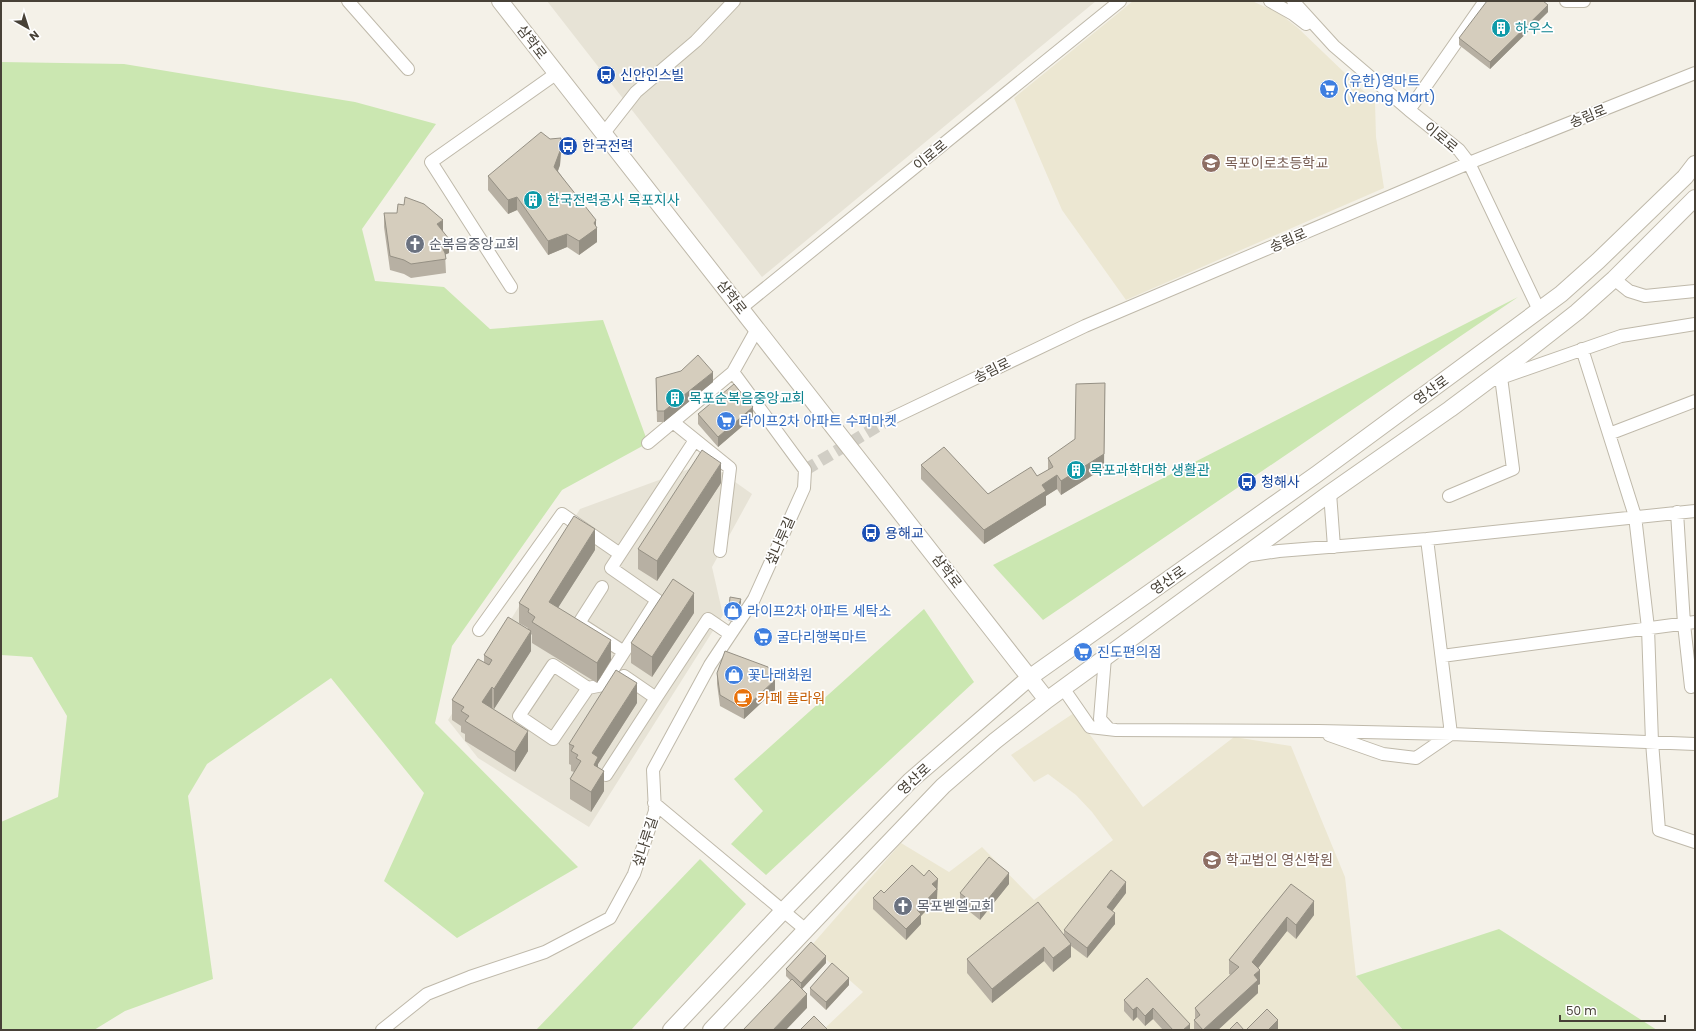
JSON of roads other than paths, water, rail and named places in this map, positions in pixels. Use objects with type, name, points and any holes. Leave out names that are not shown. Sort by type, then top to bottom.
[{"type":"street","points":[[348,1],[408,69]]},
{"type":"street","name":"삼학로","points":[[500,1],[1029,678]]},
{"type":"street","points":[[604,133],[636,92],[696,41],[734,1]]},
{"type":"street","name":"이로로","points":[[741,308],[1120,1]]},
{"type":"street","points":[[1270,1],[1293,14],[1334,46]]},
{"type":"street","name":"이로로","points":[[1293,1],[1334,46],[1409,110],[1459,150],[1469,163],[1539,310]]},
{"type":"street","points":[[1409,110],[1485,1]]},
{"type":"street","points":[[1566,1],[1584,1]]},
{"type":"street","name":"송림로","points":[[888,420],[1084,326],[1469,163],[1695,73]]},
{"type":"street","points":[[511,287],[430,162],[557,74]]},
{"type":"street","name":"영산로","points":[[671,1030],[783,911],[910,781],[1029,678],[1317,474],[1561,294],[1598,261],[1685,177],[1695,164]]},
{"type":"street","name":"영산로","points":[[711,1030],[943,786],[995,741],[1063,688],[1330,493],[1450,408],[1577,312],[1614,279],[1695,198]]},
{"type":"street","points":[[1614,279],[1623,287],[1636,294],[1645,296],[1695,291]]},
{"type":"street","points":[[1450,408],[1492,381],[1582,349],[1621,336],[1695,324]]},
{"type":"street","points":[[648,443],[733,372],[757,329]]},
{"type":"street","points":[[1582,349],[1635,516],[1648,628],[1652,742],[1659,830],[1695,842]]},
{"type":"street","name":"섶나루길","points":[[382,1030],[427,994],[470,977],[545,952],[610,918],[634,874],[655,811],[653,770],[710,665],[754,599],[804,488],[805,470],[733,372]]},
{"type":"street","points":[[1449,496],[1513,469],[1501,378]]},
{"type":"street","points":[[1609,434],[1695,401]]},
{"type":"street","points":[[673,422],[730,468],[720,551]]},
{"type":"street","points":[[588,688],[553,740],[519,716],[553,665],[588,688],[603,685],[658,600],[611,568],[695,440]]},
{"type":"street","points":[[1330,493],[1334,547]]},
{"type":"street","points":[[1245,556],[1279,551],[1427,539],[1635,516],[1695,511]]},
{"type":"street","points":[[1677,512],[1690,623],[1691,687]]},
{"type":"street","points":[[479,630],[562,514],[620,554]]},
{"type":"street","points":[[1427,539],[1451,734]]},
{"type":"street","points":[[602,587],[579,623],[624,652]]},
{"type":"street","points":[[606,775],[708,619],[730,634]]},
{"type":"street","points":[[1442,656],[1690,623]]},
{"type":"street","points":[[1106,657],[1100,719],[1109,729]]},
{"type":"street","points":[[614,668],[656,698]]},
{"type":"street","points":[[1029,678],[1047,700]]},
{"type":"street","points":[[1063,688],[1090,727],[1109,729],[1451,734],[1695,744]]},
{"type":"street","points":[[1319,731],[1383,754],[1416,758],[1451,734]]},
{"type":"street","points":[[654,803],[806,930]]},
{"type":"tunnel","points":[[805,470],[888,420]]},
{"type":"place","name":"하우스","points":[[1501,28]]},
{"type":"place","name":"신안인스빌","points":[[606,75]]},
{"type":"place","name":"(유한)영마트 (Yeong Mart)","points":[[1329,89]]},
{"type":"place","name":"한국전력","points":[[568,146]]},
{"type":"place","name":"목포이로초등학교","points":[[1211,163]]},
{"type":"place","name":"한국전력공사 목포지사","points":[[533,200]]},
{"type":"place","name":"순복음중앙교회","points":[[415,244]]},
{"type":"place","name":"목포순복음중앙교회","points":[[675,398]]},
{"type":"place","name":"라이프2차 아파트 수퍼마켓","points":[[726,421]]},
{"type":"place","name":"목포과학대학 생활관","points":[[1076,470]]},
{"type":"place","name":"청해사","points":[[1247,482]]},
{"type":"place","name":"용해교","points":[[871,533]]},
{"type":"place","name":"라이프2차 아파트 세탁소","points":[[733,611]]},
{"type":"place","name":"굴다리행복마트","points":[[763,637]]},
{"type":"place","name":"진도편의점","points":[[1083,652]]},
{"type":"place","name":"꽃나래화원","points":[[734,675]]},
{"type":"place","name":"카페 플라워","points":[[743,698]]},
{"type":"place","name":"학교법인 영신학원","points":[[1212,860]]},
{"type":"place","name":"목포벧엘교회","points":[[903,906]]}]
